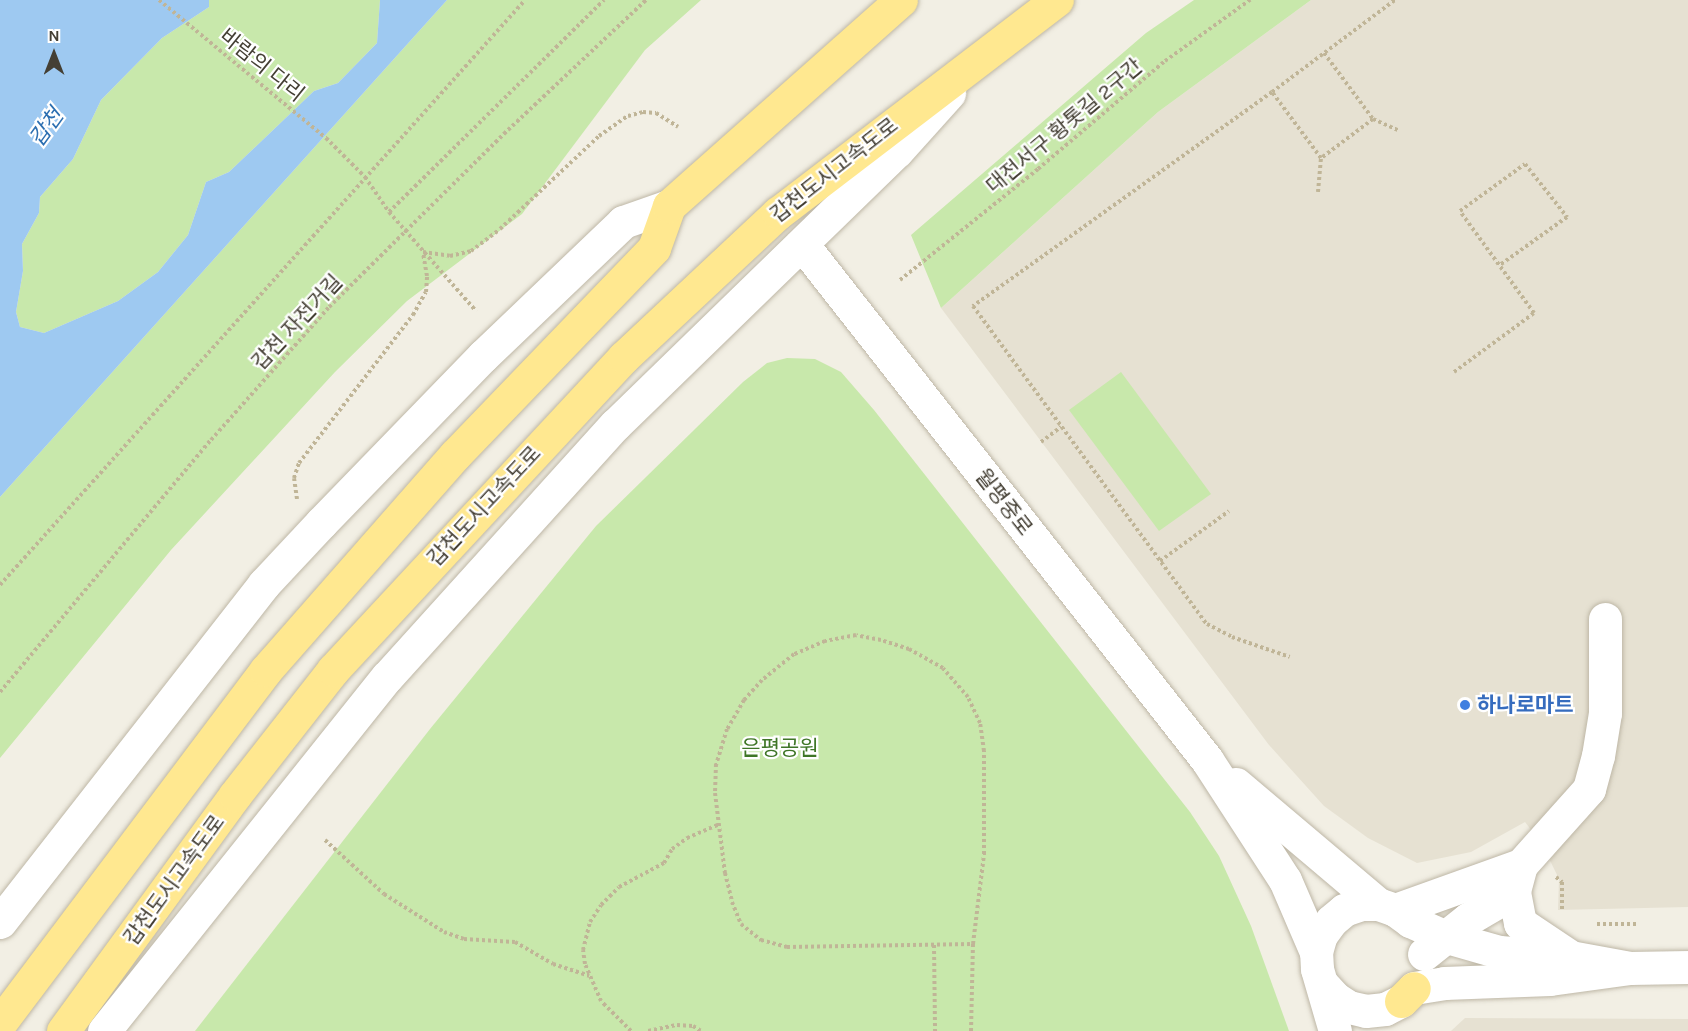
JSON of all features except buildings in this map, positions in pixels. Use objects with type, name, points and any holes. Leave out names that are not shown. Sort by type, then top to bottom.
[{"type":"main road","points":[[0,1023],[266,670],[455,455],[654,248],[669,206],[901,0]]},
{"type":"main road","name":"갑천도시고속도로","points":[[63,1031],[235,795],[333,670],[525,460],[624,357],[778,213],[1058,0]]},
{"type":"street","points":[[104,1031],[387,677],[615,425],[897,151],[983,56]]},
{"type":"street","points":[[0,922],[264,584],[483,356],[623,222],[669,206]]},
{"type":"street","name":"월평중로","points":[[802,244],[1207,760]]},
{"type":"street","points":[[1404,1007],[1434,945],[1527,879],[1589,789],[1598,756],[1605,713],[1605,619]]},
{"type":"street","points":[[1207,760],[1434,945],[1570,957],[1630,968]]},
{"type":"street","points":[[1207,760],[1285,880],[1316,952]]},
{"type":"street","points":[[1335,1031],[1317,969],[1316,952],[1321,935],[1337,915],[1361,904],[1394,912],[1527,879]]},
{"type":"street","points":[[1527,879],[1520,923],[1570,957]]},
{"type":"street","points":[[1323,985],[1335,998],[1349,1007],[1366,1011],[1404,1007],[1444,983],[1550,979],[1630,968],[1688,967]]},
{"type":"path","name":"바람의 다리","points":[[159,0],[301,116],[343,155],[365,177],[405,232],[476,311]]},
{"type":"path","points":[[0,585],[525,0]]},
{"type":"path","points":[[389,212],[604,0]]},
{"type":"path","name":"갑천 자전거길","points":[[0,692],[211,440],[329,307],[646,0]]},
{"type":"path","name":"대전서구 황톳길 2구간","points":[[900,280],[1038,169],[1165,61],[1250,0]]},
{"type":"path","points":[[1290,657],[1232,637],[1207,624],[973,306],[1272,92],[1395,0]]},
{"type":"path","points":[[1324,53],[1373,119],[1398,130]]},
{"type":"path","points":[[1272,92],[1321,158],[1318,192]]},
{"type":"path","points":[[297,500],[294,478],[299,463],[406,324],[426,292],[427,276],[423,252],[450,256],[471,251],[500,229],[599,136],[628,116],[643,112],[656,113],[678,127]]},
{"type":"path","points":[[1321,158],[1373,119]]},
{"type":"path","points":[[1454,372],[1534,313],[1460,211],[1525,164],[1567,217],[1500,265]]},
{"type":"path","points":[[1041,442],[1061,427]]},
{"type":"path","points":[[1160,561],[1229,511]]},
{"type":"path","points":[[971,1031],[973,944],[984,854],[984,751],[980,723],[968,697],[943,668],[909,649],[856,635],[825,641],[794,654],[762,680],[744,700],[727,729],[716,764],[718,825],[732,902],[741,924],[761,940],[787,947],[973,944]]},
{"type":"path","points":[[632,1031],[601,1001],[589,975],[583,950],[585,936],[601,905],[619,887],[664,863],[672,849],[687,838],[718,825]]},
{"type":"path","points":[[325,840],[384,894],[444,932],[464,939],[515,942],[553,964],[589,975]]},
{"type":"path","points":[[1527,879],[1554,876],[1562,882],[1562,914]]},
{"type":"path","points":[[1595,924],[1638,924]]},
{"type":"path","points":[[934,945],[935,1031]]},
{"type":"path","points":[[648,1031],[677,1025],[693,1026],[701,1031]]},
{"type":"shaded area","points":[[1311,0],[1688,0],[1688,907],[1558,910],[1559,879],[1542,844],[1525,822],[1471,852],[1417,863],[1368,838],[1324,806],[1269,745],[941,308],[1158,112]]},
{"type":"shaded area","points":[[1465,1018],[1688,1019],[1688,1031],[1451,1031]]},
{"type":"green space","points":[[209,0],[380,0],[377,43],[338,83],[314,91],[229,172],[206,182],[188,235],[158,272],[118,301],[44,333],[20,327],[16,312],[23,271],[22,244],[39,213],[40,197],[73,159],[101,100],[162,38],[209,7]]},
{"type":"green space","points":[[447,0],[701,0],[645,50],[522,214],[407,301],[335,372],[171,550],[0,758],[0,497]]},
{"type":"green space","points":[[1194,0],[1311,0],[1158,112],[941,308],[911,235],[1146,33]]},
{"type":"green space","name":"은평공원","points":[[787,358],[815,359],[841,372],[874,410],[1190,812],[1219,856],[1251,926],[1289,1031],[195,1031],[430,729],[596,526],[743,382],[767,363]]},
{"type":"green space","points":[[1121,372],[1211,494],[1159,531],[1069,410]]},
{"type":"water","name":"갑천","points":[[0,0],[209,0],[209,7],[162,38],[101,100],[73,159],[40,197],[39,213],[22,244],[23,271],[16,312],[20,327],[44,333],[118,301],[158,272],[188,235],[206,182],[229,172],[314,91],[338,83],[377,43],[380,0],[447,0],[0,497]]},
{"type":"place","name":"하나로마트","points":[[1465,705]]}]
